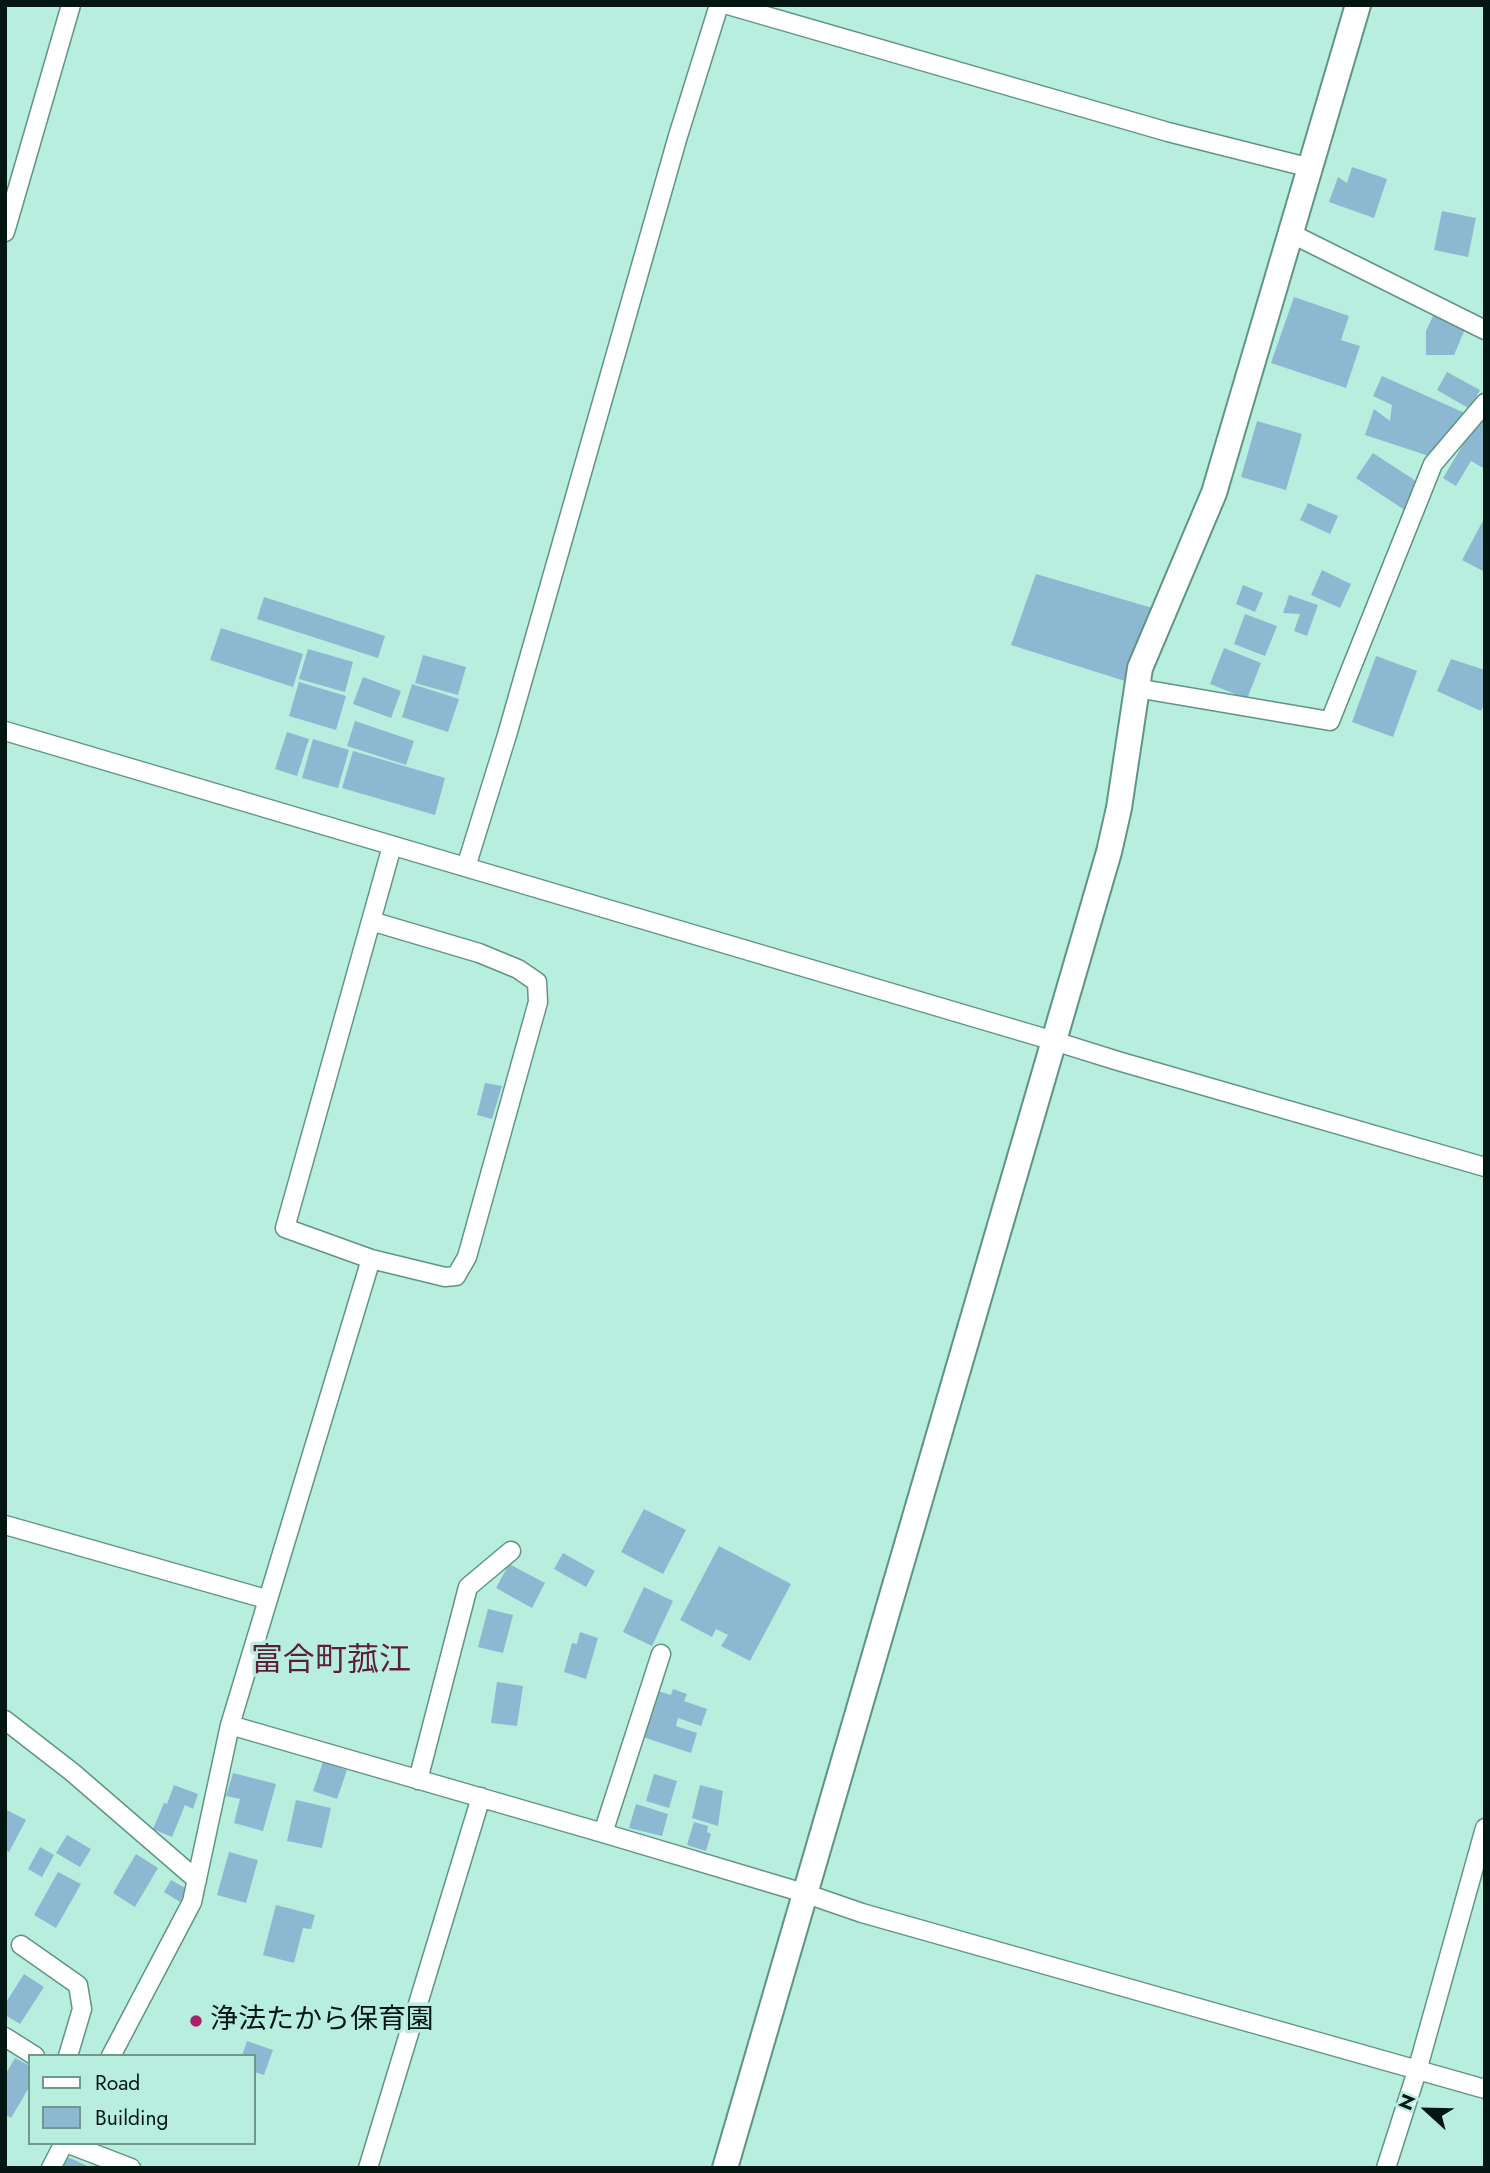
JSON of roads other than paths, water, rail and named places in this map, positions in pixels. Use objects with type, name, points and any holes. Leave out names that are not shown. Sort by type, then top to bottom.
[{"type":"street","points":[[5,232],[71,5]]},
{"type":"street","points":[[466,867],[507,735],[674,149],[719,5]]},
{"type":"street","points":[[728,5],[1168,132],[1311,168]]},
{"type":"street","points":[[724,2168],[1109,852],[1119,808],[1140,668],[1214,494],[1357,5]]},
{"type":"street","points":[[1292,234],[1485,330]]},
{"type":"street","points":[[1136,688],[1330,721],[1433,464],[1485,403]]},
{"type":"street","points":[[5,731],[1055,1041],[1118,1062],[1485,1167]]},
{"type":"street","points":[[371,921],[480,953],[519,969],[537,982],[538,1002],[462,1269],[456,1276],[445,1277],[371,1259],[285,1228],[392,846]]},
{"type":"street","points":[[112,2054],[191,1902],[230,1725],[371,1259]]},
{"type":"street","points":[[5,1525],[266,1600]]},
{"type":"street","points":[[418,1780],[468,1587],[511,1551]]},
{"type":"street","points":[[603,1833],[661,1654]]},
{"type":"street","points":[[5,1720],[72,1772],[197,1880]]},
{"type":"street","points":[[230,1725],[603,1833],[899,1924],[1485,2090]]},
{"type":"street","points":[[368,2168],[481,1797]]},
{"type":"street","points":[[1386,2168],[1417,2071],[1485,1828]]},
{"type":"street","points":[[21,1945],[78,1985],[82,2009],[69,2054]]},
{"type":"street","points":[[5,2038],[32,2054]]},
{"type":"street","points":[[51,2168],[64,2145]]},
{"type":"street","points":[[70,2145],[131,2168]]},
{"type":"place","name":"浄法たから保育園","points":[[196,2021]]},
{"type":"district","name":"富合町菰江","points":[[331,1662]]}]
